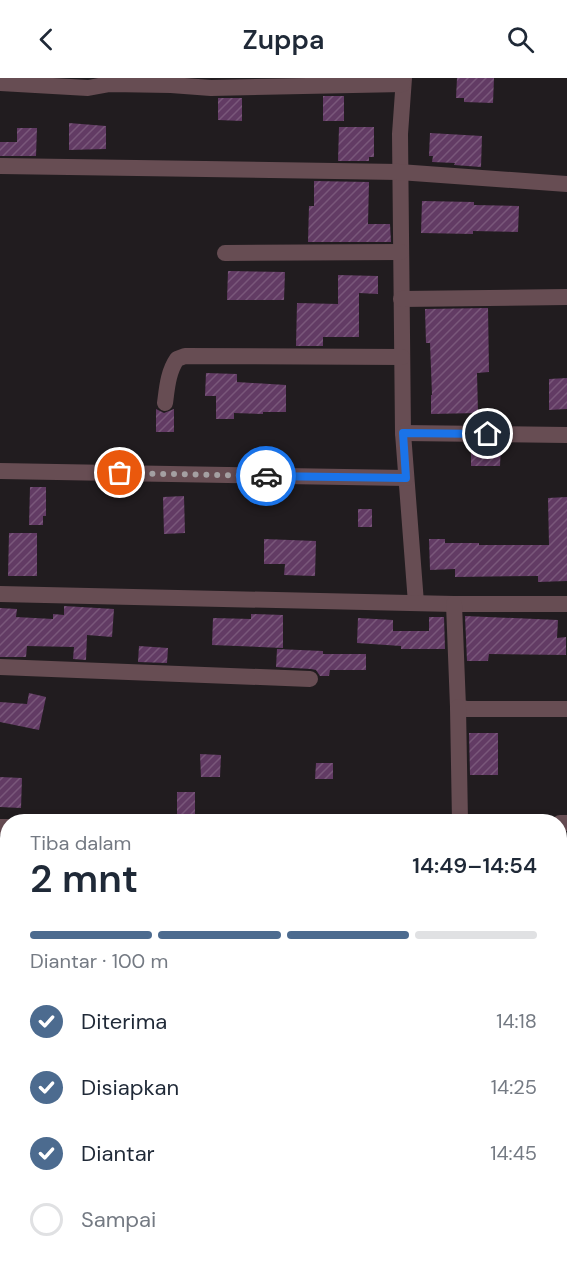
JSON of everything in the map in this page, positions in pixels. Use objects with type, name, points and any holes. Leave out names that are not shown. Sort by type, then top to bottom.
[{"type":"street","points":[[0,83],[88,88],[110,84],[211,88],[403,81],[399,134],[403,433],[416,603]]},
{"type":"street","points":[[0,166],[399,172],[567,184]]},
{"type":"street","points":[[225,253],[400,252]]},
{"type":"street","points":[[401,299],[567,297]]},
{"type":"street","points":[[165,404],[173,364],[177,359],[185,356],[402,357]]},
{"type":"street","points":[[403,433],[567,435]]},
{"type":"street","points":[[0,471],[406,478]]},
{"type":"street","points":[[0,594],[454,604],[567,604]]},
{"type":"street","points":[[454,604],[460,814]]},
{"type":"street","points":[[0,666],[310,679]]},
{"type":"street","points":[[458,707],[467,709],[567,709]]},
{"type":"building","points":[[457,78],[494,78],[493,103],[464,102],[464,98],[456,98]]},
{"type":"building","points":[[323,96],[344,96],[344,121],[323,121]]},
{"type":"building","points":[[218,98],[242,98],[242,121],[218,120]]},
{"type":"building","points":[[69,123],[106,126],[106,149],[69,150]]},
{"type":"building","points":[[339,127],[374,127],[374,157],[369,157],[369,161],[338,161]]},
{"type":"building","points":[[17,128],[37,128],[36,156],[0,156],[0,142],[17,142]]},
{"type":"building","points":[[430,133],[482,136],[481,167],[432,162],[433,156],[429,156]]},
{"type":"building","points":[[314,181],[369,182],[368,224],[390,224],[391,242],[308,242],[309,206],[314,206]]},
{"type":"building","points":[[422,201],[519,206],[518,232],[421,233]]},
{"type":"building","points":[[228,271],[285,272],[284,300],[227,300]]},
{"type":"building","points":[[338,275],[378,276],[378,294],[359,293],[359,337],[323,337],[323,346],[296,346],[297,303],[338,304]]},
{"type":"building","points":[[488,308],[489,372],[477,373],[478,413],[431,414],[430,343],[426,343],[425,309]]},
{"type":"building","points":[[206,373],[237,374],[237,382],[286,385],[286,412],[234,413],[234,419],[216,419],[216,396],[205,396]]},
{"type":"building","points":[[567,378],[567,409],[549,410],[549,379]]},
{"type":"building","points":[[156,409],[164,413],[174,409],[174,432],[156,432]]},
{"type":"building","points":[[471,444],[501,445],[500,466],[471,466]]},
{"type":"building","points":[[30,487],[46,487],[46,516],[43,516],[43,525],[29,525]]},
{"type":"building","points":[[184,496],[185,533],[164,534],[163,497]]},
{"type":"building","points":[[567,497],[567,581],[538,582],[538,576],[455,577],[455,569],[430,570],[429,539],[445,539],[445,543],[479,543],[479,545],[549,545],[548,498]]},
{"type":"building","points":[[358,509],[372,509],[372,527],[358,527]]},
{"type":"building","points":[[9,533],[37,533],[37,576],[8,576]]},
{"type":"building","points":[[264,539],[316,541],[315,576],[284,575],[285,564],[264,564]]},
{"type":"building","points":[[64,606],[114,609],[112,637],[87,635],[86,660],[73,659],[74,647],[27,646],[26,657],[0,657],[0,608],[17,609],[16,617],[53,619],[53,614],[64,615]]},
{"type":"building","points":[[251,614],[283,615],[283,648],[212,645],[213,618],[251,619]]},
{"type":"building","points":[[465,616],[558,620],[557,638],[566,637],[566,655],[489,654],[488,661],[467,661]]},
{"type":"building","points":[[429,617],[444,617],[445,649],[401,649],[401,646],[357,643],[358,618],[393,620],[393,631],[429,631]]},
{"type":"building","points":[[139,646],[168,648],[167,663],[138,662]]},
{"type":"building","points":[[277,649],[323,651],[323,654],[366,654],[366,670],[330,670],[329,676],[320,676],[316,670],[276,667]]},
{"type":"building","points":[[29,693],[46,697],[39,730],[0,722],[0,702],[27,704]]},
{"type":"building","points":[[469,733],[498,733],[498,775],[470,775]]},
{"type":"building","points":[[200,754],[221,755],[220,777],[201,777]]},
{"type":"building","points":[[316,763],[333,763],[333,779],[315,779]]},
{"type":"building","points":[[0,777],[22,778],[21,808],[0,807]]},
{"type":"building","points":[[177,792],[195,792],[195,814],[177,814]]},
{"type":"way so far","points":[[120,473],[266,476]]},
{"type":"route","points":[[266,476],[406,478],[403,433],[488,434]]}]
